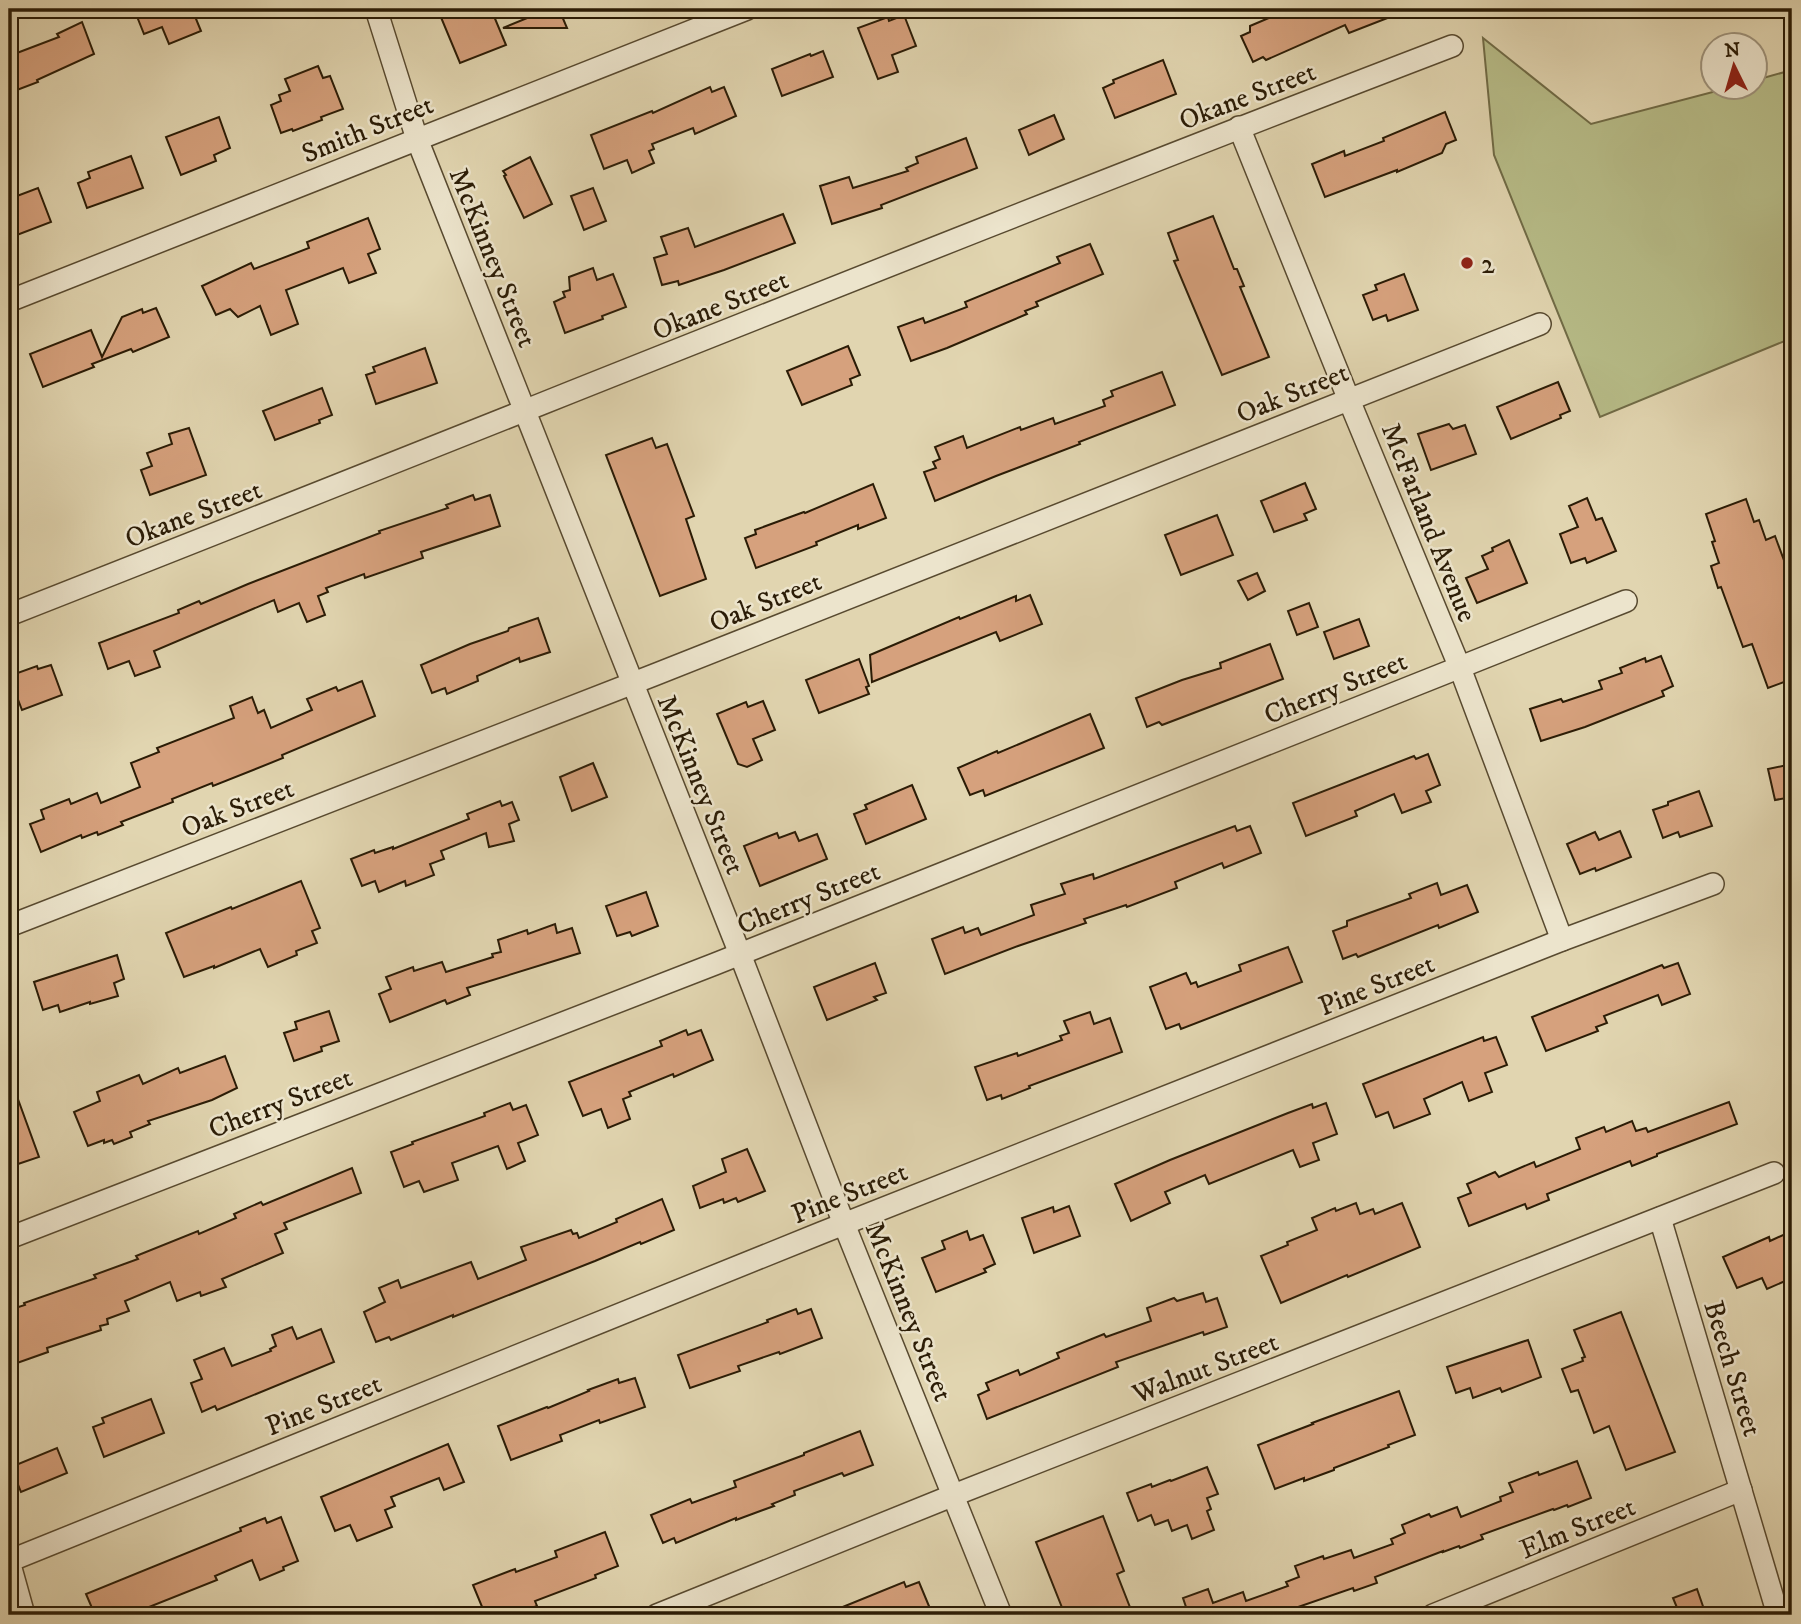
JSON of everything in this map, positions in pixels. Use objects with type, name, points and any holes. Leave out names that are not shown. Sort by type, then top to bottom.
[{"type":"street","name":"McKinney Street","points":[[376,9],[417,139],[1001,1615]]},
{"type":"street","name":"Smith Street","points":[[9,301],[747,9]]},
{"type":"street","name":"Okane Street","points":[[9,615],[1452,46]]},
{"type":"street","name":"McFarland Avenue","points":[[1239,128],[1460,668],[1562,940]]},
{"type":"street","name":"Oak Street","points":[[9,926],[632,684],[1540,324]]},
{"type":"street","name":"Cherry Street","points":[[9,1238],[740,954],[1626,601]]},
{"type":"street","name":"Pine Street","points":[[9,1561],[845,1224],[1562,940],[1713,884]]},
{"type":"street","name":"Walnut Street","points":[[657,1615],[1774,1172]]},
{"type":"street","name":"Beech Street","points":[[1660,1218],[1778,1615]]},
{"type":"street","name":"Elm Street","points":[[1433,1615],[1741,1490]]},
{"type":"street","points":[[9,1561],[24,1615]]},
{"type":"green space","points":[[1483,38],[1591,124],[1700,95],[1700,102],[1770,102],[1770,76],[1792,70],[1792,338],[1600,417],[1494,155]]},
{"type":"building","points":[[134,9],[205,10],[194,14],[201,31],[169,44],[162,27],[144,34]]},
{"type":"building","points":[[454,9],[491,9],[506,45],[460,63],[440,15]]},
{"type":"building","points":[[549,9],[559,9],[567,28],[503,28]]},
{"type":"building","points":[[1290,9],[1408,10],[1349,33],[1345,25],[1266,60],[1263,57],[1253,62],[1241,36],[1250,32],[1250,26]]},
{"type":"building","points":[[904,15],[916,46],[892,55],[898,72],[878,79],[858,28],[888,17],[889,21]]},
{"type":"building","points":[[82,22],[94,54],[9,93],[9,56],[59,37],[57,34]]},
{"type":"building","points":[[823,51],[833,77],[782,96],[772,69]]},
{"type":"building","points":[[1163,60],[1176,94],[1115,118],[1103,88],[1114,83],[1113,80]]},
{"type":"building","points":[[318,66],[323,78],[330,76],[343,109],[321,117],[322,120],[281,133],[271,105],[281,101],[279,95],[290,91],[285,79]]},
{"type":"building","points":[[710,87],[712,92],[724,87],[736,116],[695,134],[693,128],[652,144],[654,149],[649,151],[654,163],[632,173],[627,160],[604,169],[591,135],[652,111],[653,113]]},
{"type":"building","points":[[1445,112],[1456,140],[1446,144],[1442,153],[1325,197],[1312,164],[1344,151],[1345,156],[1384,141],[1383,138]]},
{"type":"building","points":[[1054,115],[1064,139],[1029,155],[1019,130]]},
{"type":"building","points":[[219,117],[230,148],[214,155],[216,161],[181,175],[166,137]]},
{"type":"building","points":[[966,138],[977,168],[881,205],[882,208],[832,224],[820,186],[849,177],[853,188],[908,171],[906,168],[918,163],[916,157]]},
{"type":"building","points":[[131,156],[143,188],[87,208],[78,183],[90,178],[88,172]]},
{"type":"building","points":[[530,157],[552,204],[524,218],[503,171]]},
{"type":"building","points":[[38,188],[51,222],[9,238],[9,199]]},
{"type":"building","points":[[593,188],[606,221],[584,230],[571,196]]},
{"type":"building","points":[[783,214],[795,243],[679,285],[678,281],[662,285],[654,258],[667,254],[661,237],[688,228],[695,247]]},
{"type":"building","points":[[1213,216],[1234,269],[1237,269],[1244,286],[1240,287],[1269,357],[1222,375],[1174,261],[1178,260],[1168,233]]},
{"type":"building","points":[[368,218],[380,249],[368,254],[376,273],[349,283],[343,268],[286,290],[298,324],[271,335],[260,306],[238,317],[230,309],[216,315],[202,286],[251,263],[254,269],[309,248],[307,242]]},
{"type":"building","points":[[1090,244],[1103,274],[1036,302],[1038,306],[1025,311],[1027,314],[911,361],[898,327],[923,318],[925,323],[967,307],[965,302],[1060,263],[1057,257]]},
{"type":"building","points":[[593,268],[597,280],[613,274],[626,307],[565,333],[554,302],[565,297],[563,292],[570,290],[569,277]]},
{"type":"building","points":[[1404,274],[1418,310],[1388,321],[1386,315],[1373,320],[1363,295],[1377,290],[1375,285]]},
{"type":"building","points":[[156,308],[169,337],[133,352],[131,349],[92,364],[94,367],[43,387],[30,354],[91,330],[102,357],[122,317],[142,309],[143,313]]},
{"type":"building","points":[[848,346],[860,375],[850,379],[852,385],[802,405],[787,371]]},
{"type":"building","points":[[425,348],[437,383],[376,404],[366,375],[375,372],[373,367]]},
{"type":"building","points":[[1162,372],[1175,405],[935,501],[924,472],[936,468],[933,462],[940,459],[935,447],[963,436],[967,448],[1020,427],[1021,430],[1053,418],[1055,424],[1105,406],[1103,400],[1113,396],[1111,391]]},
{"type":"building","points":[[1558,382],[1570,411],[1560,415],[1561,418],[1511,439],[1497,407]]},
{"type":"building","points":[[322,388],[332,415],[319,420],[320,423],[275,440],[263,411]]},
{"type":"building","points":[[1449,424],[1453,429],[1465,425],[1476,454],[1431,470],[1418,434]]},
{"type":"building","points":[[189,428],[206,475],[150,495],[141,470],[152,466],[147,453],[172,444],[169,434]]},
{"type":"building","points":[[652,438],[656,448],[667,444],[694,516],[686,519],[706,579],[660,596],[606,455]]},
{"type":"building","points":[[1305,483],[1316,509],[1304,514],[1307,520],[1274,532],[1261,501]]},
{"type":"building","points":[[873,484],[886,518],[858,529],[858,525],[816,542],[817,545],[756,568],[745,538],[756,534],[755,530],[805,513]]},
{"type":"building","points":[[473,495],[475,500],[490,495],[500,526],[421,552],[423,558],[365,578],[364,574],[326,588],[328,592],[318,596],[325,615],[307,622],[299,603],[278,612],[274,600],[154,651],[160,667],[135,676],[129,661],[108,669],[99,643],[179,613],[178,610],[199,601],[201,604],[380,533],[379,531],[448,508],[446,505]]},
{"type":"building","points":[[1587,498],[1596,520],[1602,518],[1616,551],[1587,563],[1585,558],[1571,563],[1560,534],[1578,527],[1569,506]]},
{"type":"building","points":[[1746,499],[1754,522],[1759,520],[1766,540],[1775,536],[1792,582],[1792,679],[1768,688],[1752,644],[1743,647],[1711,566],[1719,563],[1706,514]]},
{"type":"building","points":[[1217,515],[1233,555],[1181,575],[1165,535]]},
{"type":"building","points":[[1509,540],[1527,583],[1477,603],[1466,578],[1488,569],[1482,556]]},
{"type":"building","points":[[1257,573],[1265,591],[1248,600],[1238,581]]},
{"type":"building","points":[[1030,595],[1042,624],[1000,641],[996,632],[872,682],[870,655],[959,617],[960,619],[1016,596],[1016,601]]},
{"type":"building","points":[[1309,603],[1318,627],[1297,635],[1288,611]]},
{"type":"building","points":[[538,618],[550,652],[520,662],[519,658],[477,676],[478,681],[447,694],[445,688],[432,693],[421,665]]},
{"type":"building","points":[[1359,619],[1369,646],[1334,659],[1324,632]]},
{"type":"building","points":[[1270,644],[1283,679],[1162,725],[1159,722],[1147,727],[1136,698],[1221,668],[1220,663]]},
{"type":"building","points":[[1661,656],[1673,686],[1662,691],[1664,696],[1541,741],[1530,709],[1602,689],[1599,681],[1622,673],[1620,668],[1645,658],[1646,662]]},
{"type":"building","points":[[859,659],[869,686],[866,687],[869,694],[819,713],[806,680]]},
{"type":"building","points":[[51,665],[62,695],[22,710],[9,676],[37,666],[38,669]]},
{"type":"building","points":[[362,681],[375,716],[282,755],[283,758],[172,799],[173,802],[121,822],[123,825],[98,835],[97,832],[82,838],[81,835],[41,852],[30,824],[44,819],[41,810],[69,799],[71,804],[97,793],[101,803],[140,787],[131,763],[159,752],[157,748],[234,718],[230,706],[252,697],[258,713],[264,710],[271,728],[312,710],[307,699],[336,687],[338,691]]},
{"type":"building","points":[[763,701],[775,730],[753,739],[762,760],[747,767],[738,764],[717,714],[746,702],[748,707]]},
{"type":"building","points":[[1090,714],[1104,748],[985,796],[983,790],[970,795],[958,768]]},
{"type":"building","points":[[1428,754],[1440,785],[1426,791],[1431,802],[1402,813],[1394,794],[1355,811],[1357,816],[1306,836],[1293,803],[1414,756],[1416,759]]},
{"type":"building","points":[[593,763],[607,797],[572,811],[560,777]]},
{"type":"building","points":[[1792,764],[1792,797],[1775,800],[1768,769]]},
{"type":"building","points":[[912,785],[926,819],[866,844],[854,814],[867,809],[865,805]]},
{"type":"building","points":[[1699,791],[1712,826],[1680,837],[1678,832],[1663,838],[1653,810]]},
{"type":"building","points":[[500,801],[502,806],[512,802],[519,820],[509,824],[514,841],[489,847],[486,833],[441,851],[444,859],[430,864],[434,875],[406,886],[405,881],[379,892],[375,881],[362,886],[351,859],[374,850],[375,853],[393,849],[469,819],[467,814]]},
{"type":"building","points":[[1235,826],[1237,831],[1250,826],[1261,853],[1224,868],[1222,863],[1175,882],[1177,888],[1127,907],[1126,905],[1084,919],[1086,923],[945,974],[932,939],[963,927],[965,933],[978,928],[981,935],[1034,915],[1031,905],[1065,894],[1061,884],[1093,874],[1094,879]]},
{"type":"building","points":[[1620,831],[1631,857],[1596,871],[1595,868],[1580,874],[1567,844],[1595,832],[1599,840]]},
{"type":"building","points":[[795,832],[799,841],[817,834],[827,859],[760,886],[744,846],[777,833],[779,838]]},
{"type":"building","points":[[301,881],[320,928],[312,931],[317,943],[268,967],[260,949],[184,977],[166,933]]},
{"type":"building","points":[[1437,883],[1441,895],[1467,885],[1478,912],[1358,957],[1356,954],[1343,959],[1333,931],[1347,926],[1347,921],[1411,898],[1409,894]]},
{"type":"building","points":[[646,892],[658,926],[632,936],[630,932],[617,936],[606,906]]},
{"type":"building","points":[[555,924],[557,933],[572,928],[580,953],[467,988],[470,995],[447,1004],[445,1000],[390,1022],[379,994],[391,989],[386,977],[413,967],[414,971],[442,962],[446,972],[493,957],[492,954],[501,952],[498,940],[527,930],[528,934]]},
{"type":"building","points":[[1288,947],[1302,982],[1181,1029],[1179,1024],[1166,1029],[1150,987],[1186,973],[1191,984],[1196,982],[1198,987],[1241,971],[1239,965]]},
{"type":"building","points":[[117,955],[124,979],[114,983],[118,996],[60,1012],[58,1005],[43,1010],[34,982]]},
{"type":"building","points":[[875,963],[886,993],[874,997],[877,1000],[827,1020],[814,987]]},
{"type":"building","points":[[1678,963],[1690,994],[1662,1005],[1658,995],[1604,1016],[1607,1023],[1596,1027],[1598,1031],[1546,1051],[1532,1017],[1662,965],[1664,968]]},
{"type":"building","points":[[329,1011],[339,1041],[321,1047],[322,1051],[294,1061],[284,1033],[297,1029],[295,1022]]},
{"type":"building","points":[[1090,1012],[1094,1024],[1110,1018],[1122,1052],[1029,1086],[1030,1088],[1002,1099],[1001,1095],[987,1100],[975,1067],[1017,1053],[1018,1056],[1062,1040],[1060,1036],[1069,1033],[1064,1021]]},
{"type":"building","points":[[686,1030],[688,1035],[701,1030],[713,1060],[629,1092],[631,1096],[623,1099],[630,1119],[608,1128],[601,1109],[583,1116],[569,1082],[662,1046],[660,1041]]},
{"type":"building","points":[[1483,1037],[1484,1041],[1496,1037],[1507,1065],[1485,1073],[1492,1092],[1469,1101],[1462,1082],[1424,1099],[1430,1114],[1394,1128],[1388,1112],[1376,1117],[1363,1084]]},
{"type":"building","points":[[225,1056],[237,1088],[212,1100],[148,1121],[150,1124],[130,1132],[132,1137],[114,1144],[112,1140],[104,1143],[104,1140],[88,1146],[74,1112],[100,1101],[97,1092],[139,1075],[143,1084],[178,1068],[180,1073]]},
{"type":"building","points":[[11,1080],[39,1157],[9,1167],[9,1081]]},
{"type":"building","points":[[1729,1102],[1737,1124],[1632,1166],[1630,1161],[1547,1194],[1549,1200],[1527,1209],[1525,1204],[1469,1226],[1458,1198],[1471,1193],[1467,1184],[1495,1172],[1499,1177],[1534,1162],[1536,1167],[1580,1149],[1576,1138],[1604,1127],[1606,1132],[1632,1121],[1636,1131],[1646,1128],[1648,1132]]},
{"type":"building","points":[[510,1103],[513,1110],[526,1105],[538,1135],[518,1143],[525,1161],[507,1169],[498,1146],[452,1163],[458,1180],[424,1192],[419,1181],[404,1187],[391,1152],[485,1116],[484,1113]]},
{"type":"building","points":[[1326,1103],[1337,1134],[1313,1143],[1319,1160],[1300,1167],[1293,1150],[1209,1184],[1205,1175],[1165,1192],[1170,1203],[1131,1221],[1115,1184],[1288,1113],[1312,1104],[1313,1108]]},
{"type":"building","points":[[747,1149],[765,1191],[738,1202],[736,1198],[724,1203],[723,1199],[700,1208],[693,1186],[726,1172],[722,1159]]},
{"type":"building","points":[[352,1168],[361,1193],[284,1223],[287,1229],[275,1234],[283,1253],[222,1279],[226,1287],[201,1296],[200,1292],[177,1301],[170,1282],[125,1301],[129,1311],[107,1319],[108,1324],[100,1326],[101,1330],[47,1348],[48,1352],[9,1364],[9,1310],[96,1278],[94,1275],[138,1259],[136,1256],[236,1218],[234,1214],[261,1202],[263,1205]]},
{"type":"building","points":[[662,1199],[674,1230],[453,1317],[391,1340],[389,1337],[376,1342],[364,1312],[385,1302],[379,1288],[398,1280],[401,1288],[471,1262],[478,1279],[526,1260],[521,1247],[571,1230],[573,1234],[577,1233],[579,1238]]},
{"type":"building","points":[[1356,1203],[1360,1214],[1373,1209],[1375,1214],[1402,1203],[1420,1247],[1281,1303],[1261,1256],[1317,1230],[1312,1218]]},
{"type":"building","points":[[1069,1206],[1080,1236],[1034,1253],[1022,1218],[1053,1207],[1054,1212]]},
{"type":"building","points":[[967,1231],[970,1240],[983,1235],[995,1264],[984,1269],[986,1272],[936,1292],[922,1258],[945,1249],[942,1241]]},
{"type":"building","points":[[1792,1231],[1792,1278],[1767,1289],[1762,1278],[1737,1288],[1723,1257],[1769,1237],[1770,1241]]},
{"type":"building","points":[[1203,1293],[1206,1302],[1217,1298],[1227,1327],[1204,1335],[1203,1332],[1116,1362],[1118,1367],[987,1419],[978,1395],[989,1390],[986,1383],[1018,1370],[1020,1375],[1059,1358],[1057,1353],[1104,1334],[1106,1337],[1151,1321],[1147,1308],[1174,1298],[1177,1301]]},
{"type":"building","points":[[796,1309],[798,1314],[811,1309],[822,1338],[738,1366],[740,1371],[690,1388],[678,1355]]},
{"type":"building","points":[[1621,1312],[1675,1452],[1626,1470],[1609,1426],[1594,1433],[1578,1390],[1571,1392],[1562,1369],[1583,1361],[1582,1358],[1585,1357],[1574,1330]]},
{"type":"building","points":[[292,1327],[297,1339],[321,1329],[334,1362],[217,1410],[215,1406],[202,1412],[191,1383],[202,1379],[194,1360],[224,1348],[232,1366],[271,1351],[270,1349],[276,1346],[272,1335]]},
{"type":"building","points":[[1528,1340],[1541,1377],[1502,1392],[1500,1388],[1473,1398],[1470,1388],[1456,1393],[1447,1367]]},
{"type":"building","points":[[635,1378],[645,1407],[560,1435],[562,1441],[511,1460],[498,1426],[618,1379],[619,1383]]},
{"type":"building","points":[[1399,1391],[1415,1435],[1334,1470],[1275,1489],[1258,1445]]},
{"type":"building","points":[[151,1399],[164,1433],[104,1457],[93,1427],[104,1423],[102,1418]]},
{"type":"building","points":[[860,1431],[873,1465],[794,1491],[795,1495],[772,1504],[774,1506],[736,1518],[676,1543],[674,1538],[663,1543],[651,1515],[690,1499],[692,1503],[736,1487],[734,1481]]},
{"type":"building","points":[[448,1444],[464,1482],[444,1490],[439,1478],[391,1497],[395,1506],[385,1510],[392,1527],[357,1541],[350,1525],[335,1531],[321,1497]]},
{"type":"building","points":[[57,1448],[67,1473],[21,1492],[11,1467]]},
{"type":"building","points":[[1577,1461],[1591,1498],[1481,1535],[1483,1539],[1375,1577],[1377,1583],[1354,1591],[1353,1588],[1275,1615],[1187,1615],[1183,1598],[1208,1589],[1213,1603],[1243,1592],[1246,1601],[1288,1586],[1286,1582],[1299,1577],[1295,1566],[1351,1550],[1354,1558],[1393,1544],[1391,1539],[1405,1533],[1402,1525],[1457,1507],[1461,1517],[1501,1501],[1500,1497],[1513,1492],[1509,1483]]},
{"type":"building","points":[[1207,1467],[1218,1494],[1207,1498],[1211,1509],[1207,1511],[1214,1530],[1192,1539],[1187,1525],[1172,1531],[1168,1520],[1155,1525],[1151,1515],[1138,1521],[1127,1493],[1151,1484],[1152,1487],[1171,1481]]},
{"type":"building","points":[[1103,1516],[1124,1571],[1117,1574],[1133,1615],[1065,1615],[1036,1542]]},
{"type":"building","points":[[281,1517],[298,1561],[283,1567],[284,1570],[260,1580],[252,1560],[215,1576],[217,1580],[129,1615],[95,1615],[86,1594],[241,1531],[240,1528],[265,1518],[267,1523]]},
{"type":"building","points":[[605,1532],[618,1566],[595,1575],[596,1578],[535,1601],[537,1606],[514,1615],[499,1615],[496,1610],[485,1614],[473,1585],[557,1557],[555,1551]]},
{"type":"building","points":[[904,1582],[906,1587],[919,1582],[931,1611],[919,1615],[823,1615]]},
{"type":"building","points":[[1697,1589],[1706,1615],[1680,1615],[1673,1598]]},
{"type":"place","name":"2","points":[[1467,263]]}]
